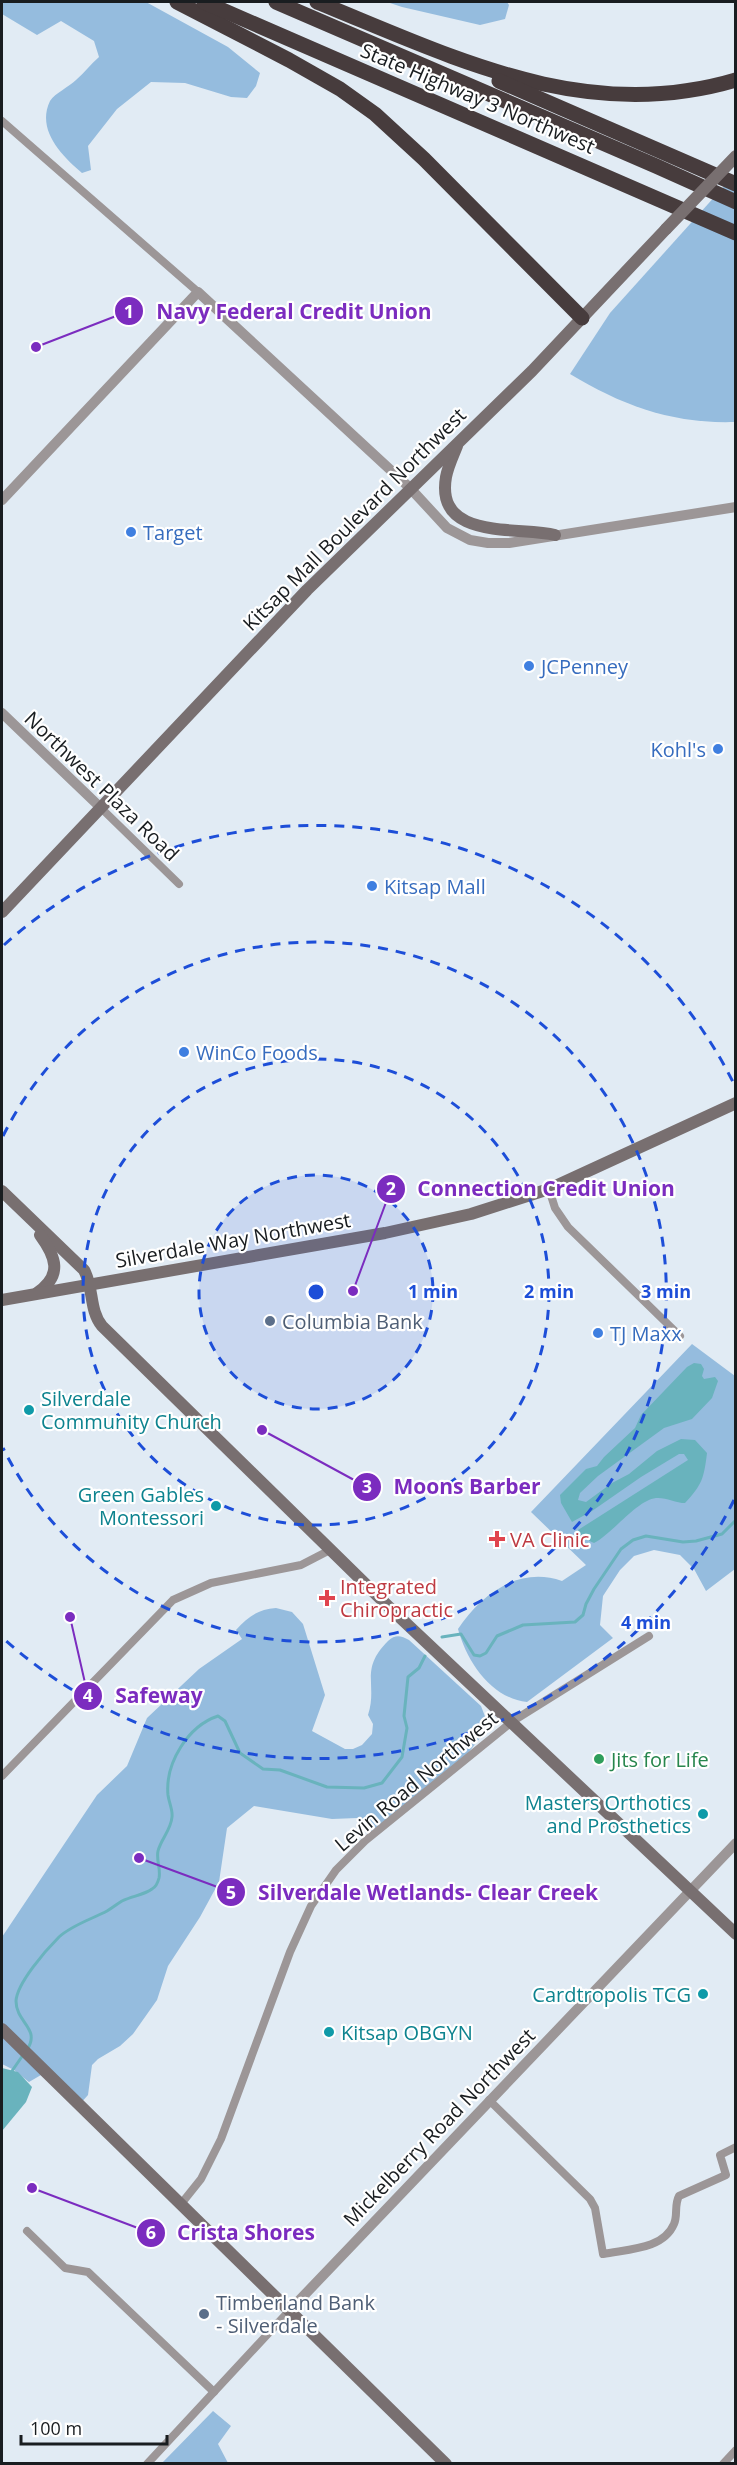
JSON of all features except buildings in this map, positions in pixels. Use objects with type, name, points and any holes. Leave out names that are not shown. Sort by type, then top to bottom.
[{"type":"highway","points":[[177,2],[289,60],[340,89],[375,114],[424,159],[582,318]]},
{"type":"highway","name":"State Highway 3 Northwest","points":[[204,2],[735,233]]},
{"type":"highway","name":"State Highway 3 Northwest","points":[[276,2],[735,202]]},
{"type":"highway","points":[[317,2],[421,44],[520,79],[557,88],[624,95],[677,93],[712,87],[735,80]]},
{"type":"highway","points":[[421,44],[505,84],[735,184]]},
{"type":"main road","name":"Kitsap Mall Boulevard Northwest","points":[[2,912],[307,590],[532,371],[735,156]]},
{"type":"main road","points":[[458,443],[445,484],[445,495],[455,513],[475,526],[486,529],[536,531],[555,535]]},
{"type":"main road","name":"Silverdale Way Northwest","points":[[2,1300],[385,1233],[471,1214],[549,1189],[735,1103]]},
{"type":"main road","points":[[2,1191],[81,1266],[90,1284],[94,1314],[102,1326],[330,1550],[735,1934]]},
{"type":"main road","points":[[24,1212],[50,1249],[53,1258],[51,1282],[36,1294]]},
{"type":"main road","points":[[2,2029],[446,2463]]},
{"type":"street","points":[[2,121],[198,292],[410,488],[447,528],[470,540],[509,543],[735,507]]},
{"type":"street","points":[[2,500],[198,292]]},
{"type":"street","name":"Northwest Plaza Road","points":[[2,713],[179,884]]},
{"type":"street","points":[[549,1189],[555,1208],[568,1227],[680,1336]]},
{"type":"street","points":[[2,1776],[173,1600],[211,1582],[302,1565],[330,1550]]},
{"type":"street","name":"Levin Road Northwest","points":[[181,2204],[201,2179],[221,2139],[290,1952],[321,1890],[355,1850],[513,1722],[649,1636]]},
{"type":"street","name":"Mickelberry Road Northwest","points":[[147,2463],[735,1843]]},
{"type":"street","points":[[489,2100],[590,2199],[595,2208],[603,2254],[657,2243],[669,2233],[676,2220],[676,2201],[679,2196],[726,2175],[720,2155],[735,2147]]},
{"type":"street","points":[[27,2231],[65,2268],[88,2272],[214,2392]]},
{"type":"street","points":[[723,2463],[735,2450]]},
{"type":"shaded area","points":[[2,2],[146,2],[228,47],[260,73],[256,86],[247,98],[231,97],[185,83],[151,82],[117,109],[88,146],[91,170],[82,173],[53,142],[46,122],[52,98],[73,83],[99,57],[94,41],[61,21],[37,35],[2,14]]},
{"type":"shaded area","points":[[387,2],[507,2],[509,5],[505,19],[480,25]]},
{"type":"shaded area","points":[[735,174],[735,422],[691,420],[649,411],[609,395],[570,374],[610,313]]},
{"type":"shaded area","points":[[692,1344],[735,1376],[735,1569],[706,1591],[694,1569],[680,1555],[654,1550],[634,1556],[620,1570],[603,1596],[600,1625],[613,1638],[527,1702],[502,1694],[474,1666],[458,1629],[478,1605],[502,1586],[531,1577],[546,1577],[562,1581],[586,1565],[531,1512]]},
{"type":"shaded area","points":[[694,1363],[701,1364],[704,1369],[702,1376],[704,1379],[715,1377],[718,1381],[712,1398],[692,1419],[664,1428],[598,1476],[580,1493],[578,1500],[586,1502],[629,1474],[657,1451],[681,1439],[695,1440],[707,1453],[699,1486],[685,1503],[659,1498],[649,1500],[601,1539],[594,1543],[583,1538],[578,1530],[688,1460],[684,1454],[679,1454],[572,1522],[561,1503],[560,1495],[586,1469],[597,1466],[635,1428],[641,1415],[687,1367]]},
{"type":"shaded area","points":[[276,1608],[292,1612],[303,1624],[325,1695],[312,1731],[345,1749],[353,1749],[362,1745],[372,1734],[373,1724],[368,1715],[374,1660],[388,1641],[398,1636],[409,1640],[481,1706],[486,1719],[483,1734],[458,1766],[374,1834],[357,1818],[332,1819],[254,1806],[227,1828],[219,1882],[200,1917],[168,1966],[157,2000],[133,2034],[92,2065],[88,2095],[79,2105],[41,2075],[29,2082],[2,2064],[2,1937],[97,1795],[127,1766],[147,1718],[199,1669],[242,1639],[236,1630],[245,1621],[259,1612]]},
{"type":"shaded area","points":[[2,2068],[18,2072],[32,2087],[26,2102],[2,2131]]},
{"type":"shaded area","points":[[213,2411],[231,2426],[218,2444],[228,2463],[162,2463]]},
{"type":"waterway","points":[[442,1637],[461,1634],[474,1655],[480,1656],[486,1653],[497,1636],[523,1625],[575,1622],[583,1615],[594,1589],[621,1549],[633,1540],[646,1536],[683,1542],[696,1541],[722,1534],[736,1520]]},
{"type":"waterway","points":[[27,2050],[31,2042],[30,2031],[17,2009],[16,2001],[21,1985],[40,1958],[59,1937],[70,1929],[122,1901],[149,1891],[157,1884],[159,1880],[158,1851],[172,1817],[168,1795],[170,1771],[181,1747],[197,1728],[218,1716],[225,1721],[240,1753],[263,1769],[280,1770],[327,1787],[364,1788],[382,1783],[402,1757],[407,1728],[404,1716],[408,1677],[419,1668],[425,1656]]},
{"type":"waterway","points":[[12,2071],[23,2055]]},
{"type":"place","name":"Navy Federal Credit Union","points":[[36,347]]},
{"type":"place","name":"Target","points":[[131,532]]},
{"type":"place","name":"JCPenney","points":[[529,666]]},
{"type":"place","name":"Kohl's","points":[[718,749]]},
{"type":"place","name":"Kitsap Mall","points":[[372,886]]},
{"type":"place","name":"WinCo Foods","points":[[184,1052]]},
{"type":"place","name":"Connection Credit Union","points":[[353,1291]]},
{"type":"place","name":"Columbia Bank","points":[[270,1321]]},
{"type":"place","name":"TJ Maxx","points":[[598,1333]]},
{"type":"place","name":"Silverdale Community Church","points":[[29,1410]]},
{"type":"place","name":"Moons Barber","points":[[262,1430]]},
{"type":"place","name":"Green Gables Montessori","points":[[216,1506]]},
{"type":"place","name":"VA Clinic","points":[[497,1539]]},
{"type":"place","name":"Integrated Chiropractic","points":[[327,1598]]},
{"type":"place","name":"Safeway","points":[[70,1617]]},
{"type":"place","name":"Jits for Life","points":[[599,1759]]},
{"type":"place","name":"Masters Orthotics and Prosthetics","points":[[703,1814]]},
{"type":"place","name":"Silverdale Wetlands- Clear Creek","points":[[139,1858]]},
{"type":"place","name":"Cardtropolis TCG","points":[[703,1994]]},
{"type":"place","name":"Kitsap OBGYN","points":[[329,2032]]},
{"type":"place","name":"Crista Shores","points":[[32,2188]]},
{"type":"place","name":"Timberland Bank - Silverdale","points":[[204,2314]]}]
